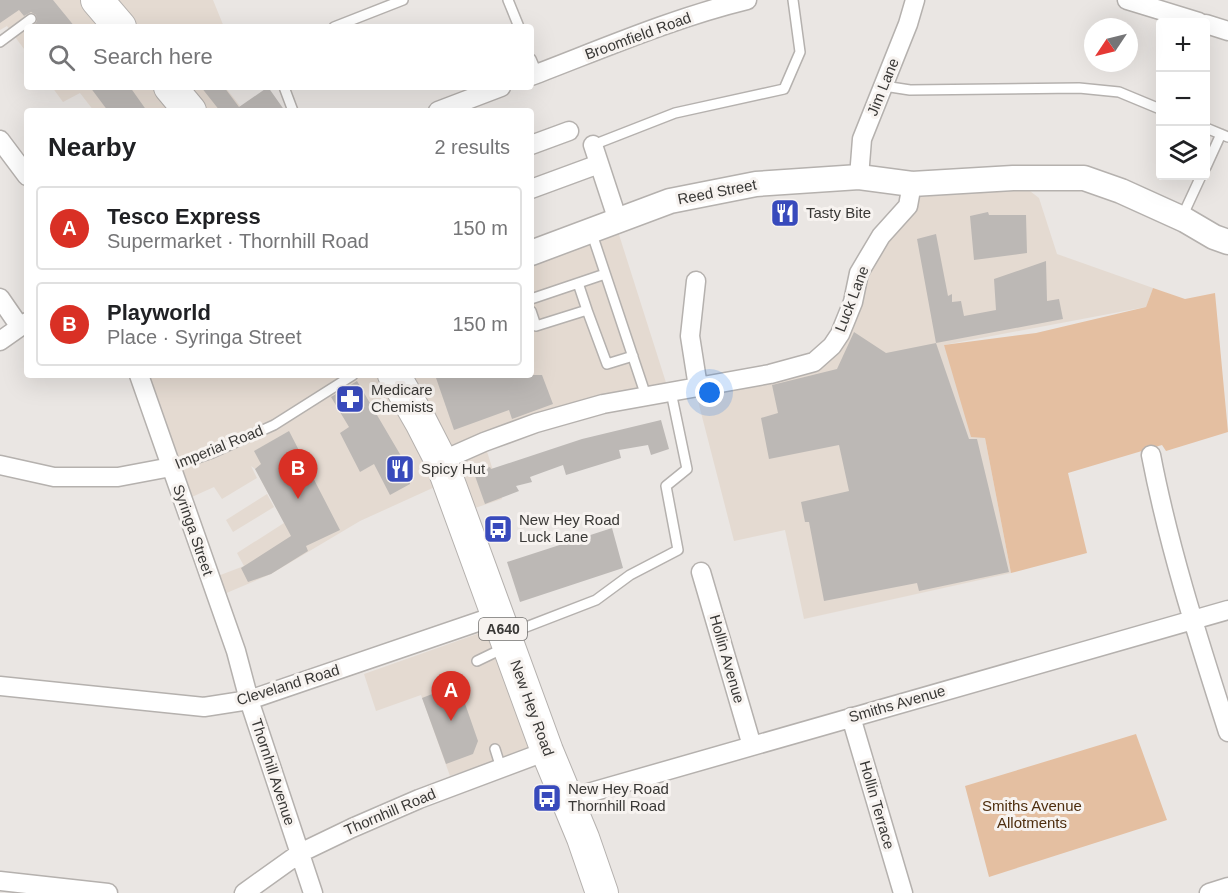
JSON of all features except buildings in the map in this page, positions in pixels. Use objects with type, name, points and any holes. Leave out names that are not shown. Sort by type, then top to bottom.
[{"type":"highway","points":[[172,90],[188,108]]},
{"type":"highway","name":"New Hey Road","points":[[396,378],[441,461],[547,751],[583,838],[602,893]]},
{"type":"street","name":"Broomfield Road","points":[[534,69],[747,0]]},
{"type":"street","name":"Jim Lane","points":[[859,177],[862,139],[915,0]]},
{"type":"street","points":[[1127,0],[1186,18]]},
{"type":"street","points":[[1210,25],[1228,31]]},
{"type":"street","points":[[447,108],[493,90]]},
{"type":"street","points":[[534,144],[569,131]]},
{"type":"street","points":[[0,140],[24,172]]},
{"type":"street","points":[[592,145],[618,221]]},
{"type":"street","points":[[534,188],[599,164]]},
{"type":"street","name":"Reed Street","points":[[534,252],[670,201],[756,184],[859,177],[912,184]]},
{"type":"street","points":[[912,184],[1013,178],[1084,178],[1121,191],[1228,242]]},
{"type":"street","name":"Luck Lane","points":[[441,461],[536,423],[603,404],[698,387],[724,389],[814,362],[832,346],[840,334],[854,302],[859,273],[882,236],[908,206],[912,184]]},
{"type":"street","points":[[696,282],[690,336],[698,387]]},
{"type":"street","points":[[0,298],[23,324],[0,341]]},
{"type":"street","name":"Syringa Street","points":[[141,378],[236,651]]},
{"type":"street","points":[[1150,455],[1159,499],[1193,621],[1228,732]]},
{"type":"street","name":"Imperial Road","points":[[0,465],[54,477],[118,477],[171,467]]},
{"type":"street","name":"Hollin Avenue","points":[[701,572],[752,746]]},
{"type":"street","name":"Smiths Avenue","points":[[567,799],[1228,610]]},
{"type":"street","name":"Cleveland Road","points":[[0,686],[204,707],[249,700],[504,632]]},
{"type":"street","name":"Thornhill Avenue","points":[[236,651],[249,700],[313,893]]},
{"type":"street","name":"Hollin Terrace","points":[[851,717],[903,893]]},
{"type":"street","name":"Thornhill Road","points":[[244,893],[300,853],[419,799],[547,751]]},
{"type":"street","points":[[0,881],[108,893]]},
{"type":"street","points":[[1209,893],[1228,888]]},
{"type":"lane","points":[[342,24],[403,0]]},
{"type":"lane","points":[[508,0],[518,24]]},
{"type":"lane","points":[[592,145],[675,113],[784,89],[800,52],[793,0]]},
{"type":"lane","points":[[24,24],[31,19]]},
{"type":"lane","points":[[0,42],[24,24]]},
{"type":"lane","points":[[884,86],[910,90],[1079,88],[1119,92],[1156,107]]},
{"type":"lane","points":[[285,90],[292,108]]},
{"type":"lane","points":[[1210,130],[1224,136],[1210,160]]},
{"type":"lane","points":[[1181,219],[1199,180]]},
{"type":"lane","points":[[591,231],[646,396]]},
{"type":"lane","points":[[534,298],[605,274]]},
{"type":"lane","points":[[578,283],[607,364],[633,356]]},
{"type":"lane","points":[[534,320],[536,326],[587,310]]},
{"type":"lane","name":"Imperial Road","points":[[171,467],[212,453],[274,424],[348,378]]},
{"type":"lane","points":[[477,661],[504,632],[596,600],[630,574],[678,550],[666,486],[687,469],[671,392]]},
{"type":"lane","points":[[495,749],[501,768]]},
{"type":"shaded area","points":[[0,0],[213,0],[223,24],[24,24],[24,49],[7,26],[0,30]]},
{"type":"shaded area","points":[[54,90],[227,90],[242,108],[92,108],[80,93],[63,102]]},
{"type":"shaded area","points":[[1013,178],[1039,198],[1057,254],[1153,288],[1146,307],[944,345],[985,438],[1011,573],[804,619],[785,530],[734,541],[697,397],[814,362],[853,302],[912,184]]},
{"type":"shaded area","points":[[615,222],[669,392],[484,442],[502,499],[460,513],[448,481],[360,521],[271,574],[217,597],[210,579],[244,566],[237,553],[284,523],[255,469],[251,466],[257,478],[222,499],[214,487],[183,501],[141,378],[534,378],[534,251]]},
{"type":"shaded area","points":[[267,494],[274,507],[233,532],[226,520]]},
{"type":"shaded area","points":[[494,628],[538,746],[450,776],[421,695],[376,711],[364,674]]},
{"type":"green space","points":[[1153,288],[1185,299],[1215,293],[1228,432],[1166,451],[1162,445],[1068,473],[1087,553],[1011,573],[985,438],[971,437],[944,345],[1036,333],[1146,307]]},
{"type":"green space","name":"Smiths Avenue Allotments","points":[[1136,734],[1167,820],[989,877],[965,786]]},
{"type":"place","name":"Tasty Bite","points":[[785,213]]},
{"type":"place","name":"Medicare Chemists","points":[[350,399]]},
{"type":"place","name":"Spicy Hut","points":[[400,469]]},
{"type":"place","name":"Playworld","points":[[298,499]]},
{"type":"place","name":"New Hey Road Luck Lane","points":[[498,529]]},
{"type":"place","name":"Tesco Express","points":[[451,721]]},
{"type":"place","name":"New Hey Road Thornhill Road","points":[[547,798]]}]
